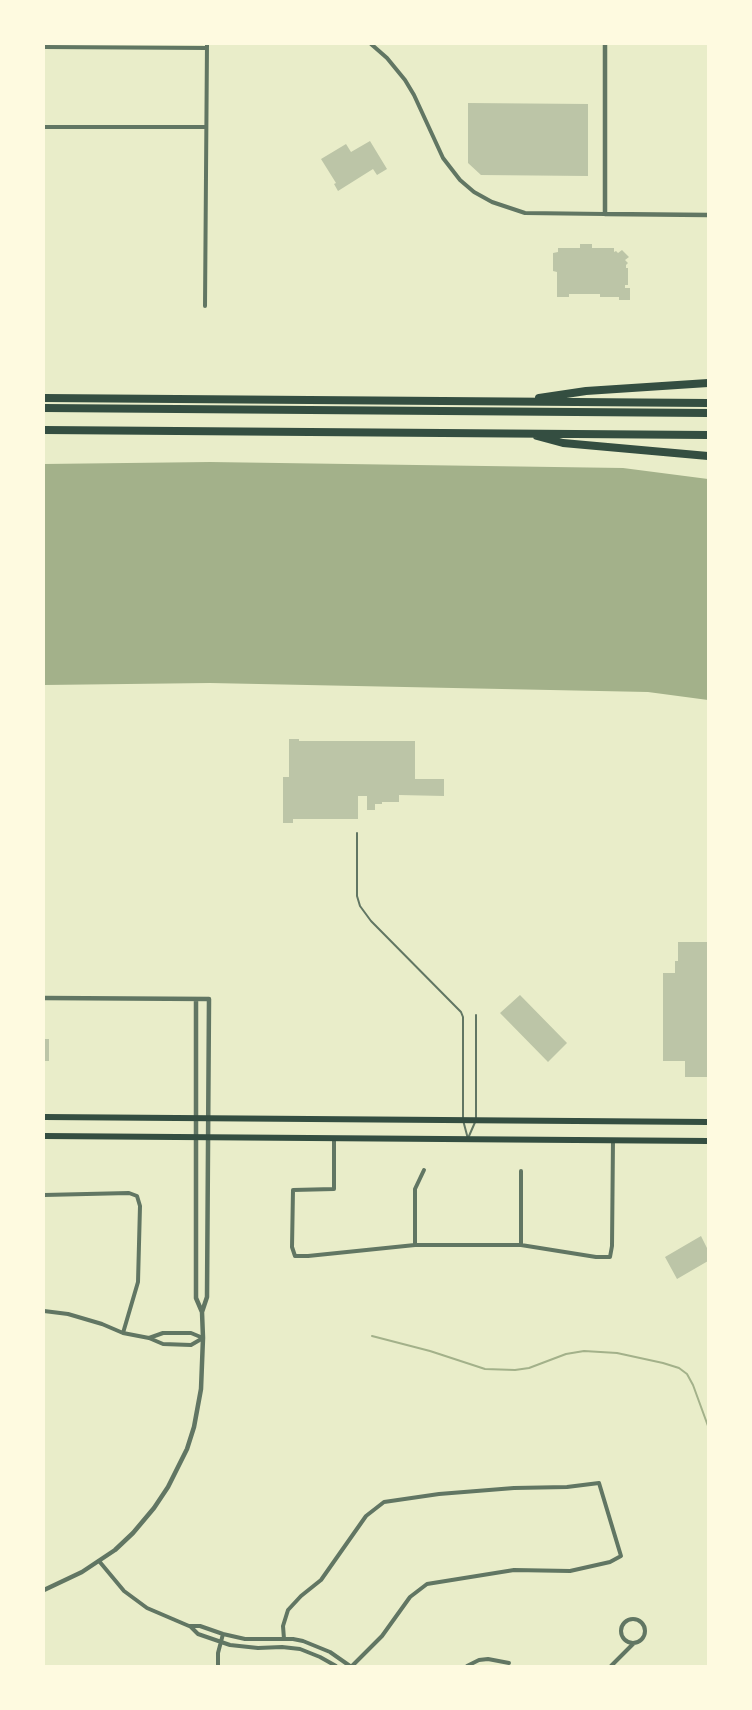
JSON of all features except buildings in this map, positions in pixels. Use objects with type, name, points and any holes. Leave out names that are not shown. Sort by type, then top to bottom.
[{"type":"highway","points":[[514,402],[586,392],[708,383]]},
{"type":"highway","points":[[44,398],[708,403]]},
{"type":"highway","points":[[44,408],[708,412]]},
{"type":"highway","points":[[44,430],[708,435]]},
{"type":"highway","points":[[527,434],[563,443],[708,456]]},
{"type":"main road","points":[[44,1117],[708,1122]]},
{"type":"main road","points":[[44,1136],[708,1141]]},
{"type":"street","points":[[371,44],[387,58],[414,94],[443,158],[460,180],[474,192],[492,202],[525,213],[708,215]]},
{"type":"street","points":[[605,44],[605,214]]},
{"type":"street","points":[[44,47],[207,46],[205,306]]},
{"type":"street","points":[[44,127],[206,127]]},
{"type":"street","points":[[44,998],[209,999],[207,1297],[202,1312],[201,1389],[194,1426],[179,1466],[162,1496],[133,1533],[99,1561],[65,1582],[44,1590]]},
{"type":"street","points":[[196,999],[196,1298],[202,1312]]},
{"type":"street","points":[[334,1138],[333,1189],[293,1190],[292,1247],[295,1256],[415,1245],[521,1245],[596,1257],[610,1257],[613,1140]]},
{"type":"street","points":[[415,1245],[415,1189],[424,1170]]},
{"type":"street","points":[[521,1171],[521,1245]]},
{"type":"street","points":[[44,1196],[129,1193],[137,1196],[140,1206],[138,1282],[123,1333]]},
{"type":"street","points":[[44,1311],[68,1314],[163,1344],[191,1345],[203,1338]]},
{"type":"street","points":[[149,1338],[163,1333],[191,1334],[203,1338]]},
{"type":"street","points":[[189,1626],[200,1626],[223,1634],[255,1640],[303,1641],[321,1647],[351,1666],[382,1636],[410,1597],[427,1584],[514,1570],[570,1570],[610,1562],[621,1556],[599,1483],[439,1494],[384,1502],[366,1516],[321,1580],[294,1603],[285,1619],[284,1639]]},
{"type":"street","points":[[99,1561],[131,1597],[147,1608],[189,1626],[198,1634],[220,1642],[258,1648],[300,1649],[336,1666]]},
{"type":"street","points":[[611,1666],[625,1650],[642,1639],[645,1632],[643,1625],[637,1620],[628,1620],[622,1625],[621,1633],[625,1650]]},
{"type":"street","points":[[218,1666],[223,1634]]},
{"type":"street","points":[[623,1639],[628,1643],[635,1643]]},
{"type":"street","points":[[467,1666],[478,1660],[488,1659],[509,1663]]},
{"type":"lane","points":[[357,832],[357,897],[360,906],[371,921],[462,1014],[463,1120],[468,1139]]},
{"type":"lane","points":[[468,1139],[476,1120],[476,1015]]},
{"type":"shaded area","points":[[210,462],[623,468],[708,479],[708,700],[648,692],[210,683],[44,685],[44,464]]},
{"type":"waterway","points":[[372,1336],[430,1351],[485,1369],[529,1368],[566,1354],[584,1351],[617,1353],[663,1363],[679,1368],[687,1374],[708,1426]]}]
